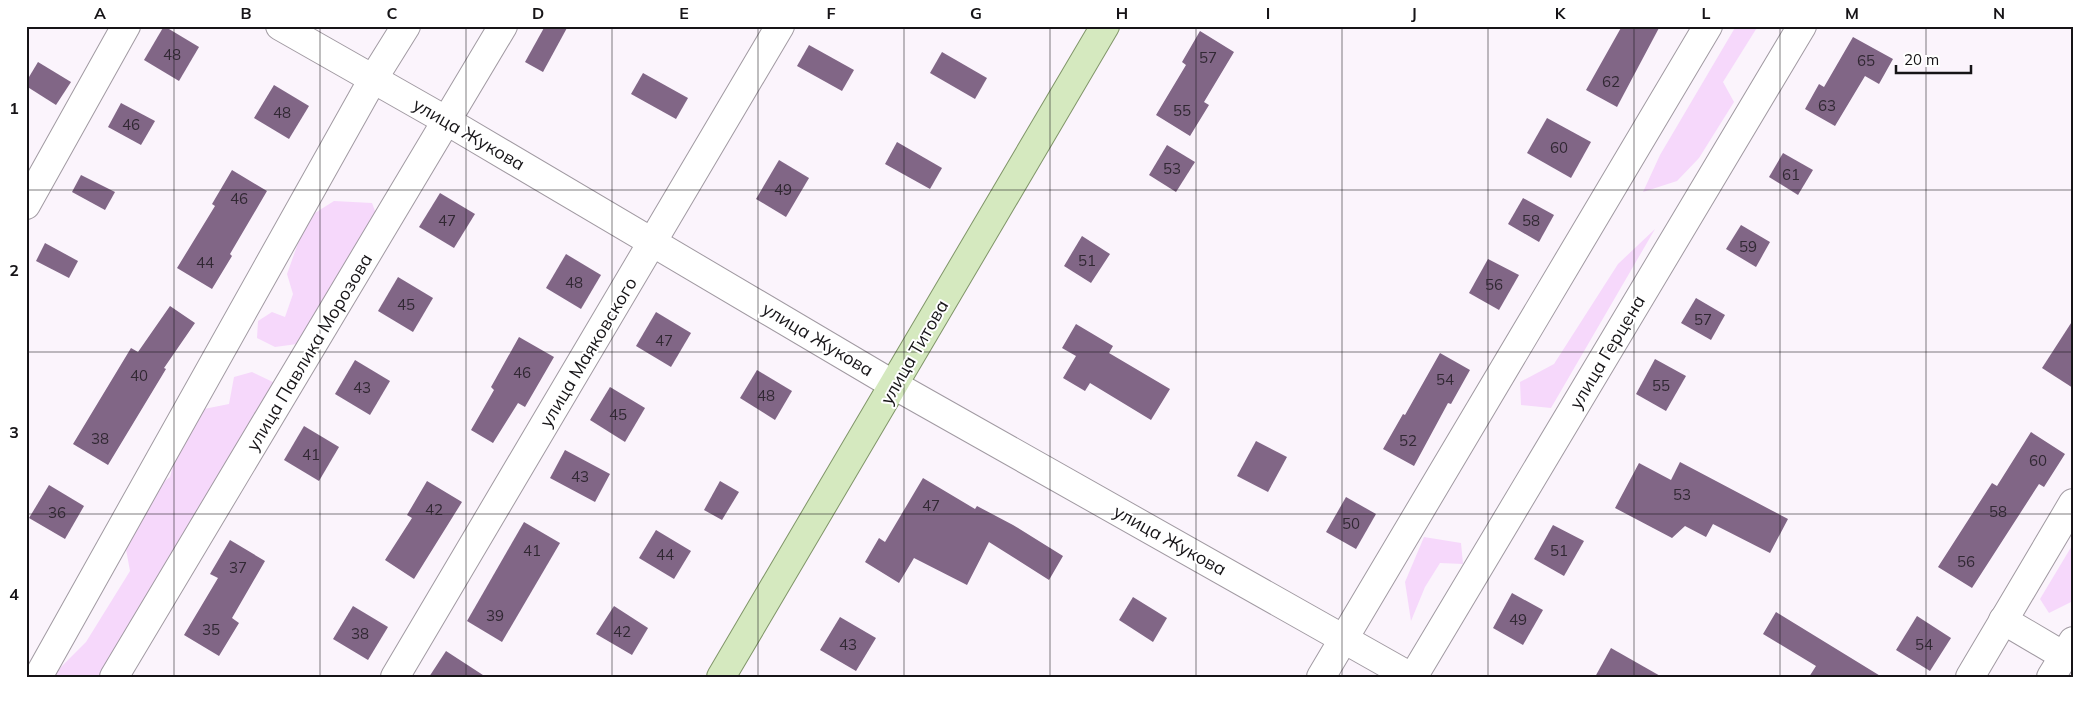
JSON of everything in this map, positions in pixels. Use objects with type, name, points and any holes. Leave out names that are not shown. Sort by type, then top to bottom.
[{"type":"main road","name":"улица Титова","points":[[721,677],[1105,26]]},
{"type":"street","points":[[26,205],[126,26]]},
{"type":"street","name":"улица Жукова","points":[[280,26],[653,241],[894,385],[1412,677]]},
{"type":"street","points":[[38,677],[373,79],[406,26]]},
{"type":"street","name":"улица Павлика Морозова","points":[[114,677],[503,26]]},
{"type":"street","name":"улица Маяковского","points":[[394,677],[780,26]]},
{"type":"street","points":[[1322,677],[1708,26]]},
{"type":"street","name":"улица Герцена","points":[[1412,677],[1802,26]]},
{"type":"street","points":[[1970,677],[2073,503]]},
{"type":"street","points":[[2003,620],[2062,658]]},
{"type":"shaded area","points":[[1736,26],[1758,26],[1723,82],[1734,102],[1699,158],[1677,181],[1643,192],[1660,155]]},
{"type":"shaded area","points":[[334,201],[372,203],[378,219],[297,344],[275,347],[257,338],[258,321],[272,312],[285,317],[293,294],[287,274],[307,218]]},
{"type":"shaded area","points":[[1655,229],[1551,408],[1521,405],[1520,382],[1554,364],[1618,264]]},
{"type":"shaded area","points":[[252,372],[275,383],[101,677],[51,677],[86,642],[130,571],[125,544],[148,494],[170,477],[179,443],[199,410],[229,404],[234,377]]},
{"type":"shaded area","points":[[1424,537],[1461,543],[1463,564],[1440,563],[1425,587],[1411,621],[1405,582]]},
{"type":"shaded area","points":[[2073,544],[2073,601],[2049,613],[2040,599]]},
{"type":"building","points":[[164,26],[199,47],[179,81],[144,60]]},
{"type":"building","points":[[545,26],[568,26],[543,72],[525,62]]},
{"type":"building","points":[[1622,26],[1660,26],[1617,107],[1586,90]]},
{"type":"building","points":[[1200,31],[1234,52],[1204,102],[1209,105],[1190,136],[1156,115],[1186,65],[1182,62]]},
{"type":"building","points":[[1853,37],[1893,59],[1879,84],[1865,76],[1835,126],[1805,109],[1819,84],[1824,87]]},
{"type":"building","points":[[809,45],[854,70],[842,91],[797,66]]},
{"type":"building","points":[[942,52],[987,78],[975,99],[930,73]]},
{"type":"building","points":[[38,62],[71,82],[56,105],[26,86],[26,82]]},
{"type":"building","points":[[643,73],[688,98],[676,119],[631,94]]},
{"type":"building","points":[[274,85],[309,106],[289,139],[254,118]]},
{"type":"building","points":[[121,103],[155,121],[141,145],[108,127]]},
{"type":"building","points":[[1547,118],[1591,142],[1571,178],[1527,153]]},
{"type":"building","points":[[897,142],[942,168],[930,189],[885,164]]},
{"type":"building","points":[[1167,145],[1195,162],[1176,192],[1149,175]]},
{"type":"building","points":[[1783,153],[1813,170],[1798,195],[1769,177]]},
{"type":"building","points":[[779,160],[809,178],[786,217],[756,199]]},
{"type":"building","points":[[232,170],[267,191],[212,289],[177,268],[215,206],[212,204]]},
{"type":"building","points":[[81,175],[115,192],[105,210],[72,192]]},
{"type":"building","points":[[440,193],[475,214],[454,248],[419,227]]},
{"type":"building","points":[[1523,198],[1554,215],[1539,242],[1508,224]]},
{"type":"building","points":[[1741,225],[1770,242],[1756,267],[1726,249]]},
{"type":"building","points":[[1082,236],[1110,254],[1091,283],[1064,266]]},
{"type":"building","points":[[45,243],[78,261],[69,278],[36,261]]},
{"type":"building","points":[[566,254],[601,275],[581,309],[546,288]]},
{"type":"building","points":[[1488,259],[1519,275],[1499,310],[1469,293]]},
{"type":"building","points":[[398,277],[433,298],[413,332],[378,311]]},
{"type":"building","points":[[1696,298],[1725,315],[1711,340],[1681,323]]},
{"type":"building","points":[[170,306],[195,323],[164,368],[166,369],[108,465],[73,444],[131,348],[138,352]]},
{"type":"building","points":[[656,312],[691,333],[671,367],[636,346]]},
{"type":"building","points":[[2073,320],[2073,388],[2042,368]]},
{"type":"building","points":[[1076,324],[1113,346],[1109,353],[1170,389],[1151,420],[1090,383],[1085,391],[1063,378],[1076,356],[1062,348]]},
{"type":"building","points":[[519,337],[554,357],[525,407],[518,403],[493,443],[471,430],[494,390],[491,387]]},
{"type":"building","points":[[1440,353],[1470,370],[1451,404],[1448,403],[1414,466],[1383,449],[1403,414],[1405,415]]},
{"type":"building","points":[[1655,359],[1686,376],[1666,411],[1636,394]]},
{"type":"building","points":[[355,360],[390,381],[370,415],[335,394]]},
{"type":"building","points":[[757,370],[792,391],[775,420],[740,398]]},
{"type":"building","points":[[610,387],[645,408],[625,442],[590,420]]},
{"type":"building","points":[[304,426],[339,447],[319,481],[284,460]]},
{"type":"building","points":[[2031,432],[2065,454],[2044,487],[2039,484],[1972,588],[1938,567],[1992,483],[1997,486]]},
{"type":"building","points":[[1256,441],[1287,457],[1268,492],[1237,476]]},
{"type":"building","points":[[565,450],[610,474],[595,502],[550,478]]},
{"type":"building","points":[[1680,462],[1788,519],[1770,553],[1713,524],[1706,537],[1685,526],[1672,538],[1615,508],[1639,463],[1671,480]]},
{"type":"building","points":[[923,478],[975,509],[977,506],[1013,525],[1063,556],[1049,580],[989,542],[967,585],[914,558],[899,583],[865,562],[879,538],[885,542]]},
{"type":"building","points":[[427,481],[462,502],[414,579],[385,560],[412,518],[407,515]]},
{"type":"building","points":[[720,481],[739,492],[722,520],[704,510]]},
{"type":"building","points":[[49,485],[84,506],[65,539],[29,518]]},
{"type":"building","points":[[1346,497],[1376,514],[1356,549],[1326,532]]},
{"type":"building","points":[[524,522],[560,543],[502,642],[467,621]]},
{"type":"building","points":[[1553,525],[1584,541],[1564,576],[1534,559]]},
{"type":"building","points":[[656,530],[691,551],[674,579],[639,558]]},
{"type":"building","points":[[230,540],[265,561],[232,618],[239,623],[219,656],[184,635],[218,578],[210,574]]},
{"type":"building","points":[[1512,593],[1543,610],[1523,645],[1493,628]]},
{"type":"building","points":[[1133,597],[1167,618],[1153,642],[1119,620]]},
{"type":"building","points":[[353,606],[388,627],[368,660],[333,639]]},
{"type":"building","points":[[614,606],[648,628],[632,655],[596,634]]},
{"type":"building","points":[[1776,612],[1882,677],[1809,677],[1816,666],[1763,634]]},
{"type":"building","points":[[1917,616],[1951,638],[1930,671],[1896,650]]},
{"type":"building","points":[[840,617],[876,638],[856,671],[820,650]]},
{"type":"building","points":[[1611,648],[1662,677],[1595,677]]},
{"type":"building","points":[[446,651],[486,677],[429,677]]}]
